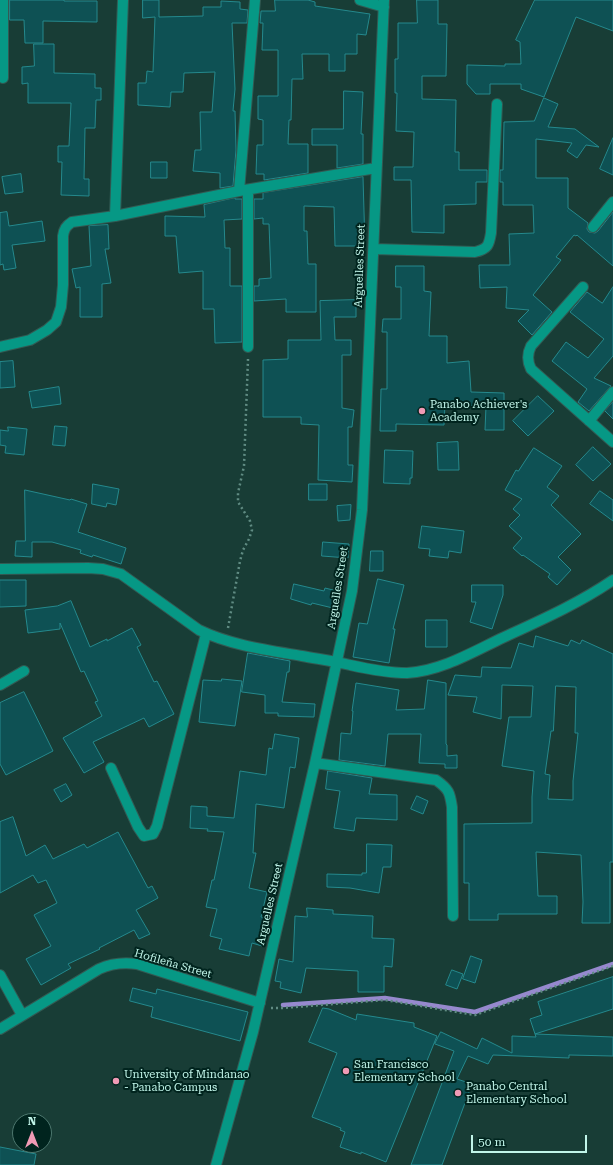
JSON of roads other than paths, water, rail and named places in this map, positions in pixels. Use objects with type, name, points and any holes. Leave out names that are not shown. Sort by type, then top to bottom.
[{"type":"street","points":[[4,0],[4,78]]},
{"type":"street","points":[[115,216],[122,0]]},
{"type":"street","points":[[248,347],[244,190],[255,0]]},
{"type":"street","points":[[360,0],[384,3]]},
{"type":"street","name":"Arguelles Street","points":[[216,1165],[253,1032],[315,763],[352,591],[362,510],[384,3]]},
{"type":"street","points":[[374,249],[476,252],[485,250],[489,243],[491,233],[497,104]]},
{"type":"street","points":[[0,347],[30,340],[47,330],[56,322],[61,307],[63,285],[63,236],[64,230],[72,222],[115,216],[244,190],[376,168]]},
{"type":"street","points":[[594,227],[613,202]]},
{"type":"street","points":[[583,287],[531,346],[528,364],[531,369],[613,442]]},
{"type":"street","points":[[589,421],[613,392]]},
{"type":"street","points":[[0,569],[103,569],[121,574],[206,634],[262,649],[384,672],[406,673],[425,671],[444,665],[469,654],[556,613],[595,592],[613,580]]},
{"type":"street","points":[[111,768],[138,827],[144,836],[153,834],[157,826],[206,634]]},
{"type":"street","points":[[0,685],[24,671]]},
{"type":"street","points":[[315,763],[436,780],[445,786],[451,796],[452,808],[454,916]]},
{"type":"street","name":"Hofileña Street","points":[[0,1029],[99,969],[109,964],[124,962],[155,969],[259,1005]]},
{"type":"street","points":[[0,975],[22,1015]]},
{"type":"waterway","points":[[283,1005],[385,998],[475,1012],[613,964]]},
{"type":"place","name":"Panabo Achiever's Academy","points":[[422,411]]},
{"type":"place","name":"San Francisco Elementary School","points":[[346,1071]]},
{"type":"place","name":"University of Mindanao - Panabo Campus","points":[[116,1081]]},
{"type":"place","name":"Panabo Central Elementary School","points":[[458,1093]]}]
